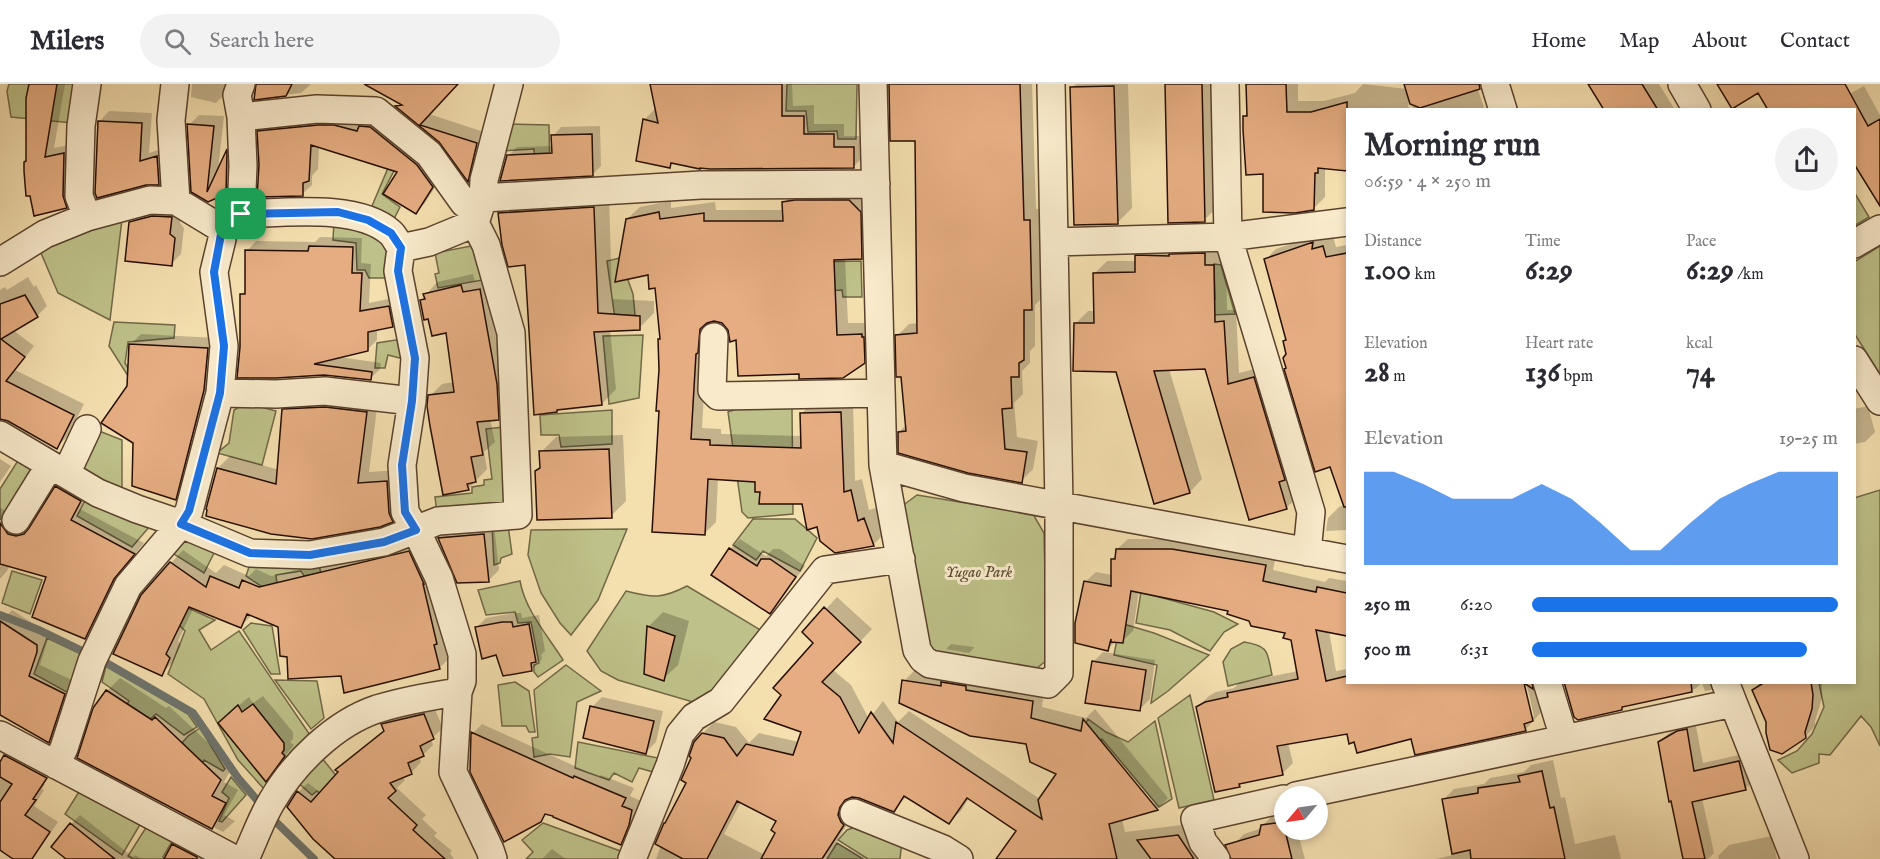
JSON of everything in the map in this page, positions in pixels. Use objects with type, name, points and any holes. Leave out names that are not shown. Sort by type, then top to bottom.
[{"type":"street","points":[[87,84],[81,126],[79,196],[87,217]]},
{"type":"street","points":[[175,84],[171,120],[176,201]]},
{"type":"street","points":[[56,765],[95,654],[128,586],[181,524],[189,511],[220,393],[224,346],[214,272],[232,221],[243,166],[241,117],[237,95],[241,84]]},
{"type":"street","points":[[0,435],[98,493],[250,553],[310,555],[384,542],[438,521],[518,515],[511,333],[486,245],[479,210],[484,180],[509,84]]},
{"type":"street","points":[[873,84],[883,465],[916,650],[930,664],[1048,684],[1059,673],[1059,505],[1051,84]]},
{"type":"street","points":[[1225,84],[1228,237],[1311,512],[1307,552]]},
{"type":"street","points":[[1496,84],[1502,108]]},
{"type":"street","points":[[1682,84],[1696,108]]},
{"type":"street","points":[[241,117],[317,109],[376,111],[429,154],[464,203],[479,210]]},
{"type":"street","points":[[401,248],[429,242],[479,210],[701,185],[876,184]]},
{"type":"street","points":[[0,262],[45,234],[87,217],[150,200],[176,201],[232,221],[338,212],[368,220],[391,233],[401,248],[398,271],[415,358],[412,401],[402,465],[405,512],[439,578],[462,654],[462,681],[458,692],[453,772],[490,850],[492,859]]},
{"type":"street","points":[[1054,242],[1228,237],[1346,222]]},
{"type":"street","points":[[1856,243],[1880,229]]},
{"type":"street","points":[[714,337],[712,390],[718,396],[881,393]]},
{"type":"street","points":[[1856,363],[1880,401]]},
{"type":"street","points":[[220,393],[325,391],[412,401]]},
{"type":"street","points":[[16,520],[87,429]]},
{"type":"street","points":[[883,465],[964,488],[1346,559]]},
{"type":"street","points":[[632,859],[680,734],[694,717],[721,701],[825,570],[901,559]]},
{"type":"street","points":[[1548,684],[1564,738]]},
{"type":"street","points":[[245,859],[269,808],[299,762],[328,737],[376,710],[458,692]]},
{"type":"street","points":[[1328,789],[1564,738],[1729,693],[1795,859]]},
{"type":"street","points":[[0,735],[234,859]]},
{"type":"street","points":[[1216,859],[1203,842],[1195,819],[1274,801]]},
{"type":"street","points":[[854,813],[908,821],[959,859]]},
{"type":"green space","points":[[9,84],[80,84],[73,123],[11,117],[7,91]]},
{"type":"green space","points":[[787,84],[857,84],[856,139],[838,139],[837,131],[808,132],[806,111],[786,111]]},
{"type":"green space","points":[[508,124],[549,125],[550,181],[537,181],[534,149],[501,151]]},
{"type":"green space","points":[[391,161],[397,165],[382,194],[400,207],[394,219],[372,206]]},
{"type":"green space","points":[[1856,195],[1869,217],[1856,225]]},
{"type":"green space","points":[[122,219],[110,320],[58,293],[41,253],[45,247]]},
{"type":"green space","points":[[334,220],[366,227],[390,248],[392,278],[369,278],[365,270],[357,270],[356,243],[333,240]]},
{"type":"green space","points":[[471,246],[476,249],[488,279],[438,288],[435,274],[439,273],[435,253]]},
{"type":"green space","points":[[1880,246],[1880,374],[1856,336],[1856,261]]},
{"type":"green space","points":[[620,258],[633,294],[636,325],[616,326],[607,261]]},
{"type":"green space","points":[[861,261],[862,297],[843,297],[842,290],[828,291],[820,262]]},
{"type":"green space","points":[[1214,264],[1221,265],[1235,314],[1211,315],[1210,310],[1215,299]]},
{"type":"green space","points":[[114,322],[175,325],[174,338],[128,342],[125,363],[128,376],[109,346]]},
{"type":"green space","points":[[643,335],[639,398],[609,404],[603,336]]},
{"type":"green space","points":[[402,339],[407,360],[388,355],[385,368],[375,368],[377,343]]},
{"type":"green space","points":[[246,403],[276,411],[262,465],[217,453],[229,443],[234,410]]},
{"type":"green space","points":[[742,407],[792,407],[793,514],[748,518],[742,512],[728,412]]},
{"type":"green space","points":[[612,410],[612,444],[561,447],[559,435],[541,435],[540,415]]},
{"type":"green space","points":[[503,427],[509,505],[437,514],[435,497],[472,493],[472,487],[484,485],[484,480],[492,479],[486,429]]},
{"type":"green space","points":[[94,429],[122,440],[122,493],[99,481],[77,465]]},
{"type":"green space","points":[[19,459],[36,470],[8,522],[0,519],[0,489]]},
{"type":"green space","points":[[1880,490],[1880,746],[1871,727],[1861,716],[1830,755],[1819,754],[1819,763],[1792,773],[1778,760],[1797,751],[1812,734],[1824,707],[1819,684],[1856,684],[1856,497]]},
{"type":"green space","name":"Yugao Park","points":[[917,495],[1033,514],[1044,533],[1047,660],[1031,673],[939,659],[926,647],[898,509]]},
{"type":"green space","points":[[87,497],[150,526],[132,547],[77,516]]},
{"type":"green space","points":[[753,519],[795,519],[817,538],[800,571],[763,551],[756,560],[733,545]]},
{"type":"green space","points":[[492,525],[508,525],[512,554],[501,558],[500,563],[494,565]]},
{"type":"green space","points":[[627,529],[598,600],[571,635],[560,623],[541,593],[528,555],[531,530]]},
{"type":"green space","points":[[191,539],[215,551],[204,573],[169,551],[180,541]]},
{"type":"green space","points":[[250,564],[319,566],[321,573],[304,576],[301,571],[276,575],[281,620],[268,591],[246,576]]},
{"type":"green space","points":[[12,571],[42,580],[30,614],[2,603]]},
{"type":"green space","points":[[520,581],[532,612],[563,660],[538,677],[534,672],[534,665],[539,663],[531,622],[518,623],[515,612],[486,615],[478,590]]},
{"type":"green space","points":[[687,586],[764,632],[711,699],[693,702],[618,680],[601,671],[587,651],[626,591],[657,596]]},
{"type":"green space","points":[[1141,592],[1214,612],[1238,624],[1224,632],[1210,651],[1170,630],[1136,623]]},
{"type":"green space","points":[[179,604],[215,620],[199,630],[211,650],[239,631],[310,735],[265,790],[238,760],[204,699],[168,674],[185,631],[171,617]]},
{"type":"green space","points":[[251,623],[272,626],[280,674],[271,674],[243,630]]},
{"type":"green space","points":[[1120,623],[1154,633],[1209,655],[1151,703],[1157,665],[1114,655]]},
{"type":"green space","points":[[47,638],[83,655],[72,695],[34,674]]},
{"type":"green space","points":[[1244,642],[1259,646],[1266,651],[1272,675],[1228,686],[1223,662],[1231,649]]},
{"type":"green space","points":[[566,665],[601,691],[577,702],[570,757],[550,754],[534,757],[532,738],[538,737],[534,690]]},
{"type":"green space","points":[[106,666],[188,714],[197,727],[184,735],[156,714],[127,740],[111,730],[129,701],[102,682]]},
{"type":"green space","points":[[275,680],[317,681],[324,718],[311,729]]},
{"type":"green space","points":[[515,682],[529,691],[535,732],[529,732],[526,726],[502,726],[498,685]]},
{"type":"green space","points":[[1190,695],[1214,800],[1179,808],[1158,718]]},
{"type":"green space","points":[[1088,719],[1106,732],[1128,742],[1155,721],[1172,799],[1159,807],[1102,739],[1060,774]]},
{"type":"green space","points":[[200,728],[225,769],[223,771],[204,760],[191,780],[163,765],[188,736]]},
{"type":"green space","points":[[578,742],[658,758],[653,772],[639,768],[632,782],[614,773],[609,780],[575,768]]},
{"type":"green space","points":[[321,757],[370,817],[359,829],[317,791],[312,795],[296,781]]},
{"type":"green space","points":[[231,777],[246,795],[222,822],[219,821],[229,798],[222,792]]},
{"type":"green space","points":[[82,787],[141,823],[122,855],[65,814]]},
{"type":"green space","points":[[543,823],[626,853],[623,859],[526,859],[533,852],[522,840]]},
{"type":"green space","points":[[147,826],[173,840],[163,857],[165,859],[133,859],[128,856]]},
{"type":"green space","points":[[858,826],[902,840],[900,859],[868,859],[838,840],[847,830]]},
{"type":"green space","points":[[837,843],[863,859],[827,859]]},
{"type":"building","points":[[29,84],[57,84],[45,157],[64,153],[63,196],[67,208],[34,216],[30,196],[26,196],[24,171],[26,98]]},
{"type":"building","points":[[256,84],[292,84],[286,96],[254,100]]},
{"type":"building","points":[[364,84],[458,84],[420,125],[477,143],[468,182],[439,142],[395,106],[402,105]]},
{"type":"building","points":[[650,84],[782,84],[782,116],[804,116],[804,134],[834,134],[834,147],[854,147],[854,168],[700,169],[671,163],[670,168],[636,161],[643,119],[658,123]]},
{"type":"building","points":[[889,84],[1020,84],[1024,220],[1030,220],[1032,310],[1024,310],[1024,360],[1019,363],[1019,377],[1011,377],[1012,408],[1002,409],[1005,449],[1027,452],[1022,483],[968,473],[898,453],[898,432],[906,431],[901,377],[896,377],[895,335],[917,333],[915,141],[890,141]]},
{"type":"building","points":[[1165,84],[1202,84],[1205,222],[1168,223]]},
{"type":"building","points":[[1246,84],[1286,84],[1287,112],[1311,112],[1347,102],[1346,171],[1318,168],[1318,173],[1315,173],[1314,210],[1295,213],[1263,212],[1263,174],[1246,175],[1243,116],[1247,116]]},
{"type":"building","points":[[1404,84],[1479,84],[1480,89],[1420,108],[1410,104]]},
{"type":"building","points":[[1588,84],[1642,84],[1657,108],[1603,108]]},
{"type":"building","points":[[1717,84],[1845,84],[1868,126],[1880,119],[1880,206],[1856,167],[1856,108],[1767,108],[1758,93],[1731,108]]},
{"type":"building","points":[[1114,86],[1118,224],[1074,225],[1070,87]]},
{"type":"building","points":[[98,121],[142,123],[140,161],[157,156],[159,185],[146,185],[97,198],[95,193]]},
{"type":"building","points":[[187,124],[214,126],[207,192],[227,149],[226,194],[208,202],[191,192]]},
{"type":"building","points":[[334,125],[357,131],[359,126],[370,127],[417,165],[433,187],[416,214],[383,194],[397,172],[311,145],[309,181],[303,183],[303,196],[257,197],[259,165],[257,131]]},
{"type":"building","points":[[592,134],[593,176],[500,181],[507,155],[552,153],[551,135]]},
{"type":"building","points":[[849,200],[861,212],[862,259],[834,260],[837,335],[862,334],[865,363],[843,378],[799,379],[799,374],[738,376],[736,340],[730,342],[728,330],[722,323],[714,321],[707,323],[700,329],[698,353],[696,354],[691,439],[710,440],[710,445],[801,448],[800,413],[841,412],[844,492],[851,490],[858,521],[864,518],[874,546],[835,553],[820,541],[817,527],[807,530],[802,504],[759,504],[760,492],[755,492],[755,482],[708,479],[705,535],[652,532],[659,411],[656,411],[659,370],[658,339],[660,339],[655,288],[649,289],[648,275],[615,282],[626,219],[659,212],[660,219],[704,213],[704,221],[783,221],[782,202]]},
{"type":"building","points":[[594,207],[598,313],[640,316],[640,330],[594,332],[602,405],[534,415],[525,265],[508,267],[502,245],[498,213]]},
{"type":"building","points":[[152,216],[172,217],[170,234],[175,238],[172,266],[125,261],[129,222]]},
{"type":"building","points":[[1313,242],[1312,249],[1323,246],[1326,257],[1346,253],[1346,507],[1344,507],[1330,467],[1315,472],[1284,369],[1286,368],[1283,358],[1286,354],[1283,341],[1286,340],[1264,259]]},
{"type":"building","points":[[309,246],[353,247],[352,273],[362,273],[360,311],[389,306],[393,327],[368,332],[368,351],[314,364],[372,372],[371,380],[324,375],[237,378],[240,347],[240,294],[245,294],[245,250],[308,251]]},
{"type":"building","points":[[1205,253],[1205,265],[1214,265],[1215,322],[1224,321],[1228,384],[1254,377],[1285,480],[1279,482],[1287,509],[1249,520],[1205,369],[1154,371],[1190,493],[1154,504],[1116,372],[1073,371],[1074,323],[1094,323],[1093,273],[1135,272],[1135,255],[1169,256],[1169,254]]},
{"type":"building","points":[[461,285],[463,292],[480,289],[497,384],[499,420],[477,422],[483,455],[471,457],[476,482],[467,484],[469,490],[443,495],[427,406],[428,395],[454,392],[446,333],[432,336],[428,319],[424,320],[420,300],[425,299],[423,294]]},
{"type":"building","points":[[25,295],[38,317],[1,339],[25,357],[6,381],[74,415],[57,449],[8,421],[0,419],[0,304]]},
{"type":"building","points":[[129,344],[208,348],[204,390],[176,500],[132,486],[133,443],[101,423],[127,386]]},
{"type":"building","points":[[325,407],[367,412],[358,483],[387,481],[389,513],[393,522],[380,527],[312,539],[271,534],[206,516],[217,468],[276,484],[282,409]]},
{"type":"building","points":[[609,449],[612,518],[537,520],[535,471],[540,468],[539,451]]},
{"type":"building","points":[[55,486],[81,501],[71,520],[135,554],[114,579],[85,639],[32,617],[46,577],[0,564],[0,523],[8,534],[16,536],[24,534]]},
{"type":"building","points":[[484,534],[489,582],[457,583],[438,538]]},
{"type":"building","points":[[729,548],[757,566],[761,559],[770,559],[796,577],[770,614],[711,575]]},
{"type":"building","points":[[1116,549],[1172,549],[1266,565],[1263,581],[1316,592],[1317,587],[1346,593],[1346,636],[1316,630],[1326,681],[1346,676],[1346,684],[1524,684],[1533,721],[1524,724],[1526,731],[1415,755],[1411,739],[1357,753],[1354,742],[1349,744],[1347,734],[1277,746],[1283,775],[1239,784],[1240,787],[1215,792],[1196,707],[1205,702],[1228,697],[1227,693],[1298,679],[1291,640],[1283,638],[1285,633],[1251,626],[1249,621],[1227,614],[1228,611],[1131,591],[1123,643],[1111,642],[1111,639],[1108,651],[1075,643],[1075,623],[1084,581],[1111,586],[1111,559],[1115,559]]},
{"type":"building","points":[[409,551],[424,584],[440,669],[344,693],[341,676],[288,679],[287,657],[280,656],[278,627],[247,614],[241,628],[189,607],[166,654],[170,658],[162,676],[113,654],[141,595],[170,562],[206,587],[210,576],[239,588],[242,580],[259,587]]},
{"type":"building","points":[[824,607],[861,642],[822,682],[840,697],[859,733],[871,712],[893,743],[896,722],[1042,819],[1038,800],[1056,774],[1030,762],[1026,744],[970,736],[899,703],[902,680],[941,686],[941,682],[966,686],[966,690],[1033,701],[1031,718],[1081,731],[1083,719],[1158,810],[1109,824],[1117,859],[996,859],[1016,831],[967,798],[949,824],[904,796],[894,812],[852,797],[845,800],[840,807],[838,815],[844,825],[822,859],[761,859],[775,833],[771,830],[776,821],[737,801],[707,859],[683,859],[655,844],[686,783],[681,780],[691,758],[689,756],[694,742],[702,733],[724,738],[737,756],[746,744],[793,755],[801,732],[764,719],[781,695],[773,688],[813,643],[802,632]]},
{"type":"building","points":[[0,621],[37,645],[29,676],[65,694],[49,743],[0,715]]},
{"type":"building","points":[[512,622],[513,627],[529,624],[536,662],[531,663],[532,671],[503,676],[496,655],[482,659],[475,627]]},
{"type":"building","points":[[647,626],[675,636],[664,681],[644,674]]},
{"type":"building","points":[[1092,661],[1146,670],[1140,711],[1085,703]]},
{"type":"building","points":[[1565,684],[1691,684],[1692,692],[1622,707],[1622,710],[1578,720],[1574,717]]},
{"type":"building","points":[[1762,684],[1811,684],[1812,709],[1805,732],[1806,738],[1782,754],[1770,750],[1766,722],[1752,690]]},
{"type":"building","points":[[106,690],[152,720],[155,717],[221,780],[212,796],[226,803],[212,829],[77,758],[93,708]]},
{"type":"building","points":[[253,704],[284,743],[282,753],[285,756],[266,782],[218,723],[238,705],[242,712]]},
{"type":"building","points":[[590,706],[654,721],[646,754],[583,738]]},
{"type":"building","points":[[424,714],[434,739],[420,746],[424,756],[408,763],[412,774],[390,783],[396,791],[388,798],[417,825],[413,830],[445,859],[335,859],[313,839],[287,807],[297,791],[311,802],[338,772],[335,770],[384,731],[381,724]]},
{"type":"building","points":[[1687,729],[1694,771],[1739,761],[1746,790],[1692,802],[1705,859],[1683,859],[1658,742],[1677,731]]},
{"type":"building","points":[[471,732],[573,778],[574,776],[626,798],[622,806],[632,810],[621,845],[545,814],[541,822],[504,842],[470,772]]},
{"type":"building","points":[[4,755],[47,778],[25,815],[50,832],[32,859],[13,859],[0,850],[0,802],[12,784],[0,777],[0,762]]},
{"type":"building","points":[[1542,771],[1550,808],[1554,807],[1565,859],[1471,859],[1470,850],[1452,854],[1442,799],[1478,793],[1478,788],[1520,782],[1518,776]]},
{"type":"building","points":[[70,823],[115,859],[66,859],[51,847]]},
{"type":"building","points":[[1274,823],[1274,840],[1287,840],[1292,859],[1231,859],[1225,845],[1259,835],[1261,825]]},
{"type":"building","points":[[1178,835],[1194,859],[1151,859],[1137,840]]},
{"type":"building","points":[[172,844],[197,857],[197,859],[164,859]]},
{"type":"waterway","points":[[0,615],[39,630],[103,661],[193,713],[238,778],[275,821],[314,859]]},
{"type":"route","points":[[338,212],[368,220],[391,233],[401,248],[398,271],[415,358],[412,401],[402,465],[405,512],[416,530],[384,542],[310,555],[250,553],[181,524],[189,511],[220,393],[224,346],[214,272],[222,239],[222,229],[241,214],[338,212]]}]
